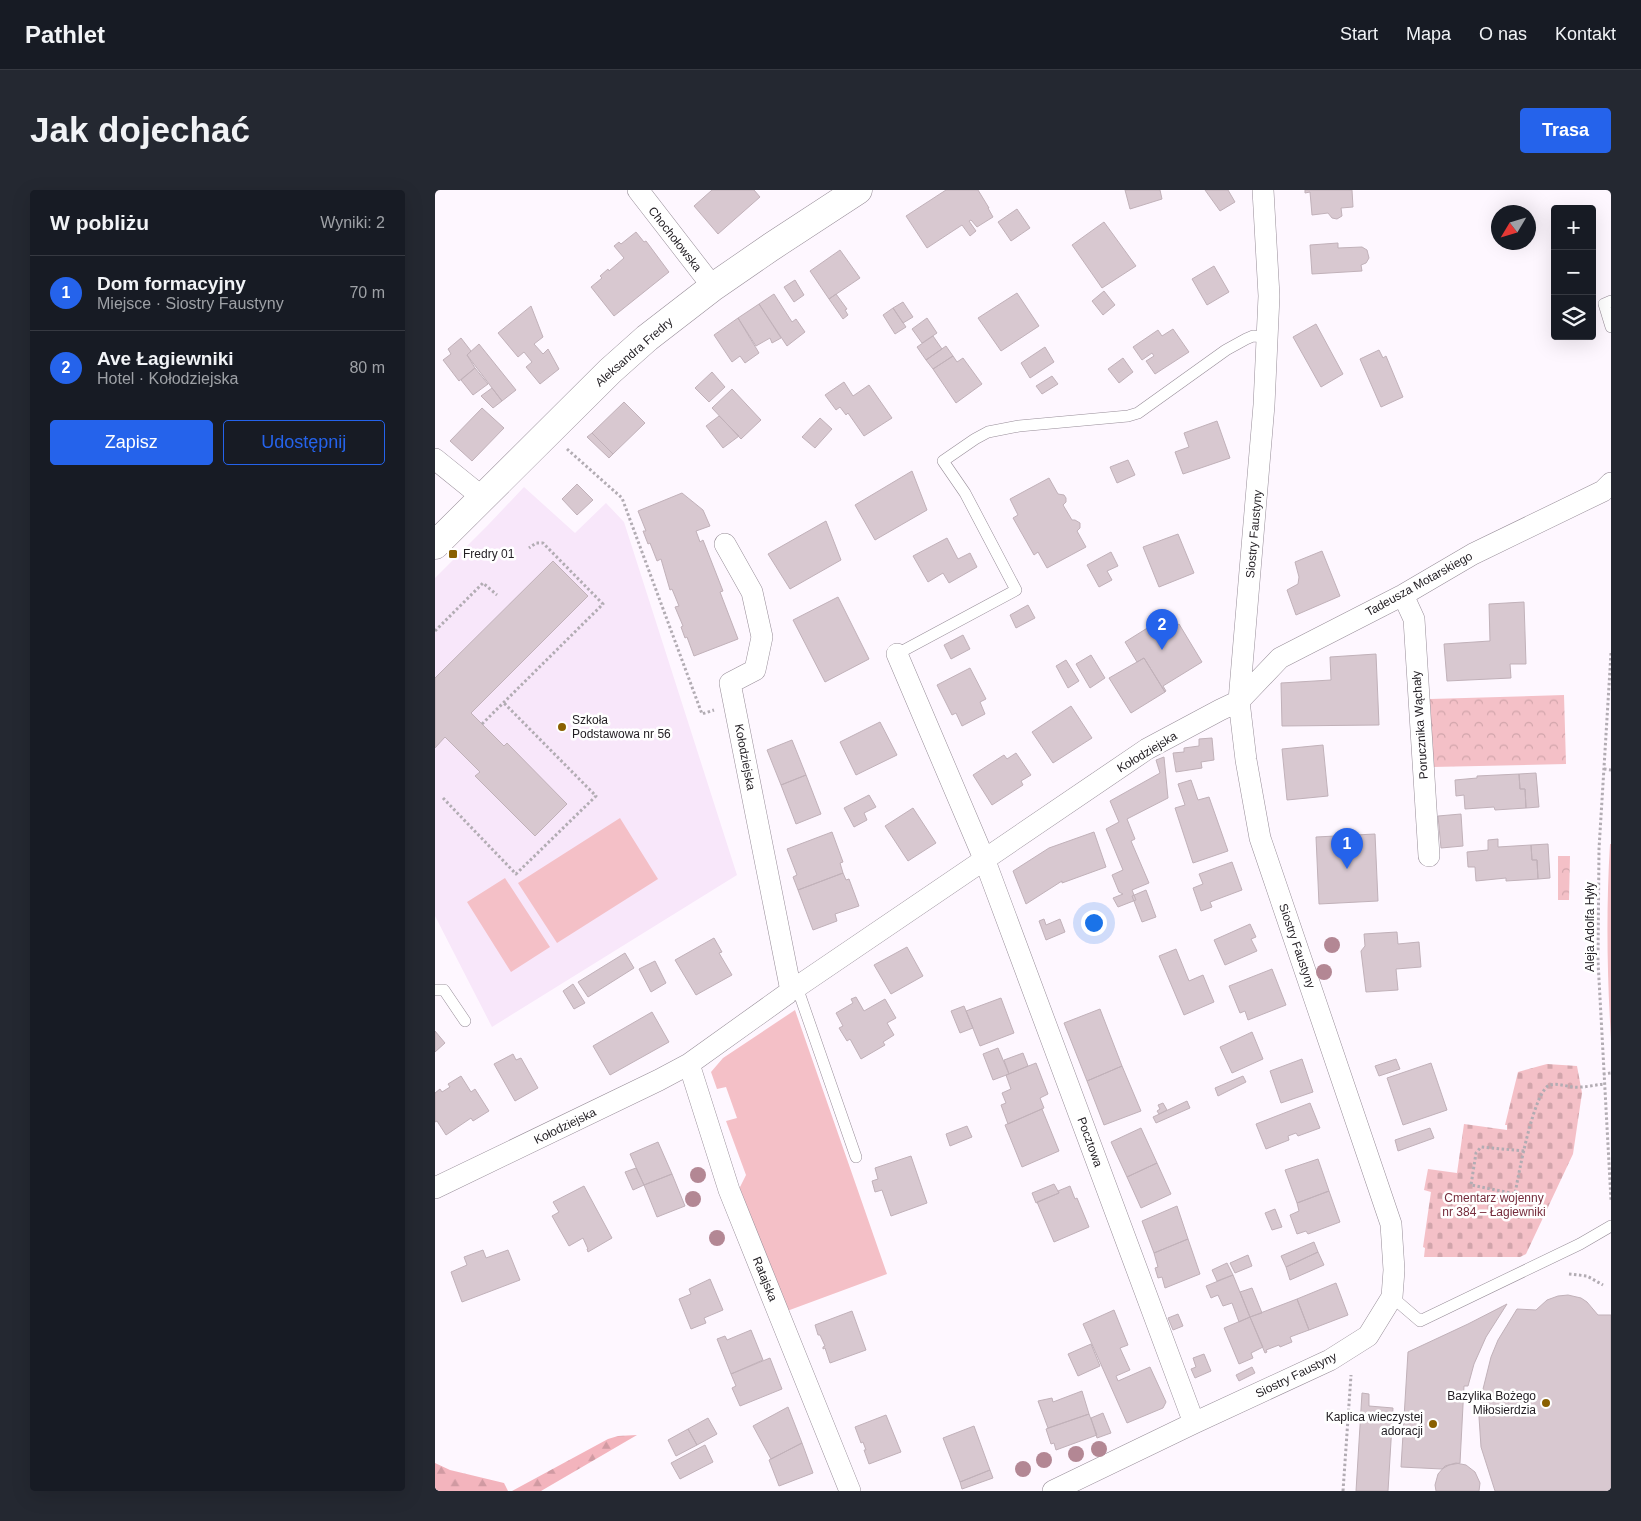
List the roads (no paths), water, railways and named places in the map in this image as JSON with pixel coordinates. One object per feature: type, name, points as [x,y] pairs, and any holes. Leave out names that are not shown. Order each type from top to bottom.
[{"type":"street","name":"Chochołowska","points":[[638,190],[713,288]]},
{"type":"street","name":"Aleksandra Fredry","points":[[435,545],[627,355],[647,338],[771,247],[858,190]]},
{"type":"street","name":"Siostry Faustyny","points":[[1053,1491],[1330,1360],[1368,1336],[1392,1297],[1394,1270],[1391,1224],[1261,838],[1246,760],[1239,701],[1265,405],[1269,296],[1263,190]]},
{"type":"street","points":[[435,460],[482,497]]},
{"type":"street","name":"Tadeusza Motarskiego","points":[[1239,701],[1280,658],[1403,595],[1473,554],[1603,491],[1611,484]]},
{"type":"street","name":"Kołodziejska","points":[[725,544],[752,592],[762,637],[755,670],[730,683],[794,989]]},
{"type":"street","name":"Porucznika Wąchały","points":[[1403,595],[1414,619],[1429,856]]},
{"type":"street","points":[[897,654],[985,861]]},
{"type":"street","name":"Kołodziejska","points":[[435,1188],[689,1064],[794,989],[985,861],[1147,749],[1239,701]]},
{"type":"street","name":"Pocztowa","points":[[985,861],[1195,1423]]},
{"type":"street","name":"Ratajska","points":[[689,1064],[729,1190],[850,1491]]},
{"type":"lane","points":[[1611,302],[1604,304],[1611,327]]},
{"type":"lane","points":[[897,654],[1016,590],[965,492],[943,461],[988,432],[1019,426],[1127,416],[1138,413],[1226,350],[1253,336],[1267,336]]},
{"type":"lane","points":[[794,989],[856,1157]]},
{"type":"lane","points":[[435,990],[445,990],[465,1021]]},
{"type":"lane","points":[[1392,1297],[1420,1321],[1579,1244],[1611,1226]]},
{"type":"place","name":"Fredry 01","points":[[453,554]]},
{"type":"place","name":"Ave Łagiewniki","points":[[1162,650]]},
{"type":"place","name":"Szkoła Podstawowa nr 56","points":[[562,727]]},
{"type":"place","name":"Dom formacyjny","points":[[1347,869]]},
{"type":"place","name":"Bazylika Bożego Miłosierdzia","points":[[1546,1403]]},
{"type":"place","name":"Kaplica wieczystej adoracji","points":[[1433,1424]]},
{"type":"park label","name":"Cmentarz wojenny nr 384 – Łagiewniki","points":[[1494,1205]]}]
